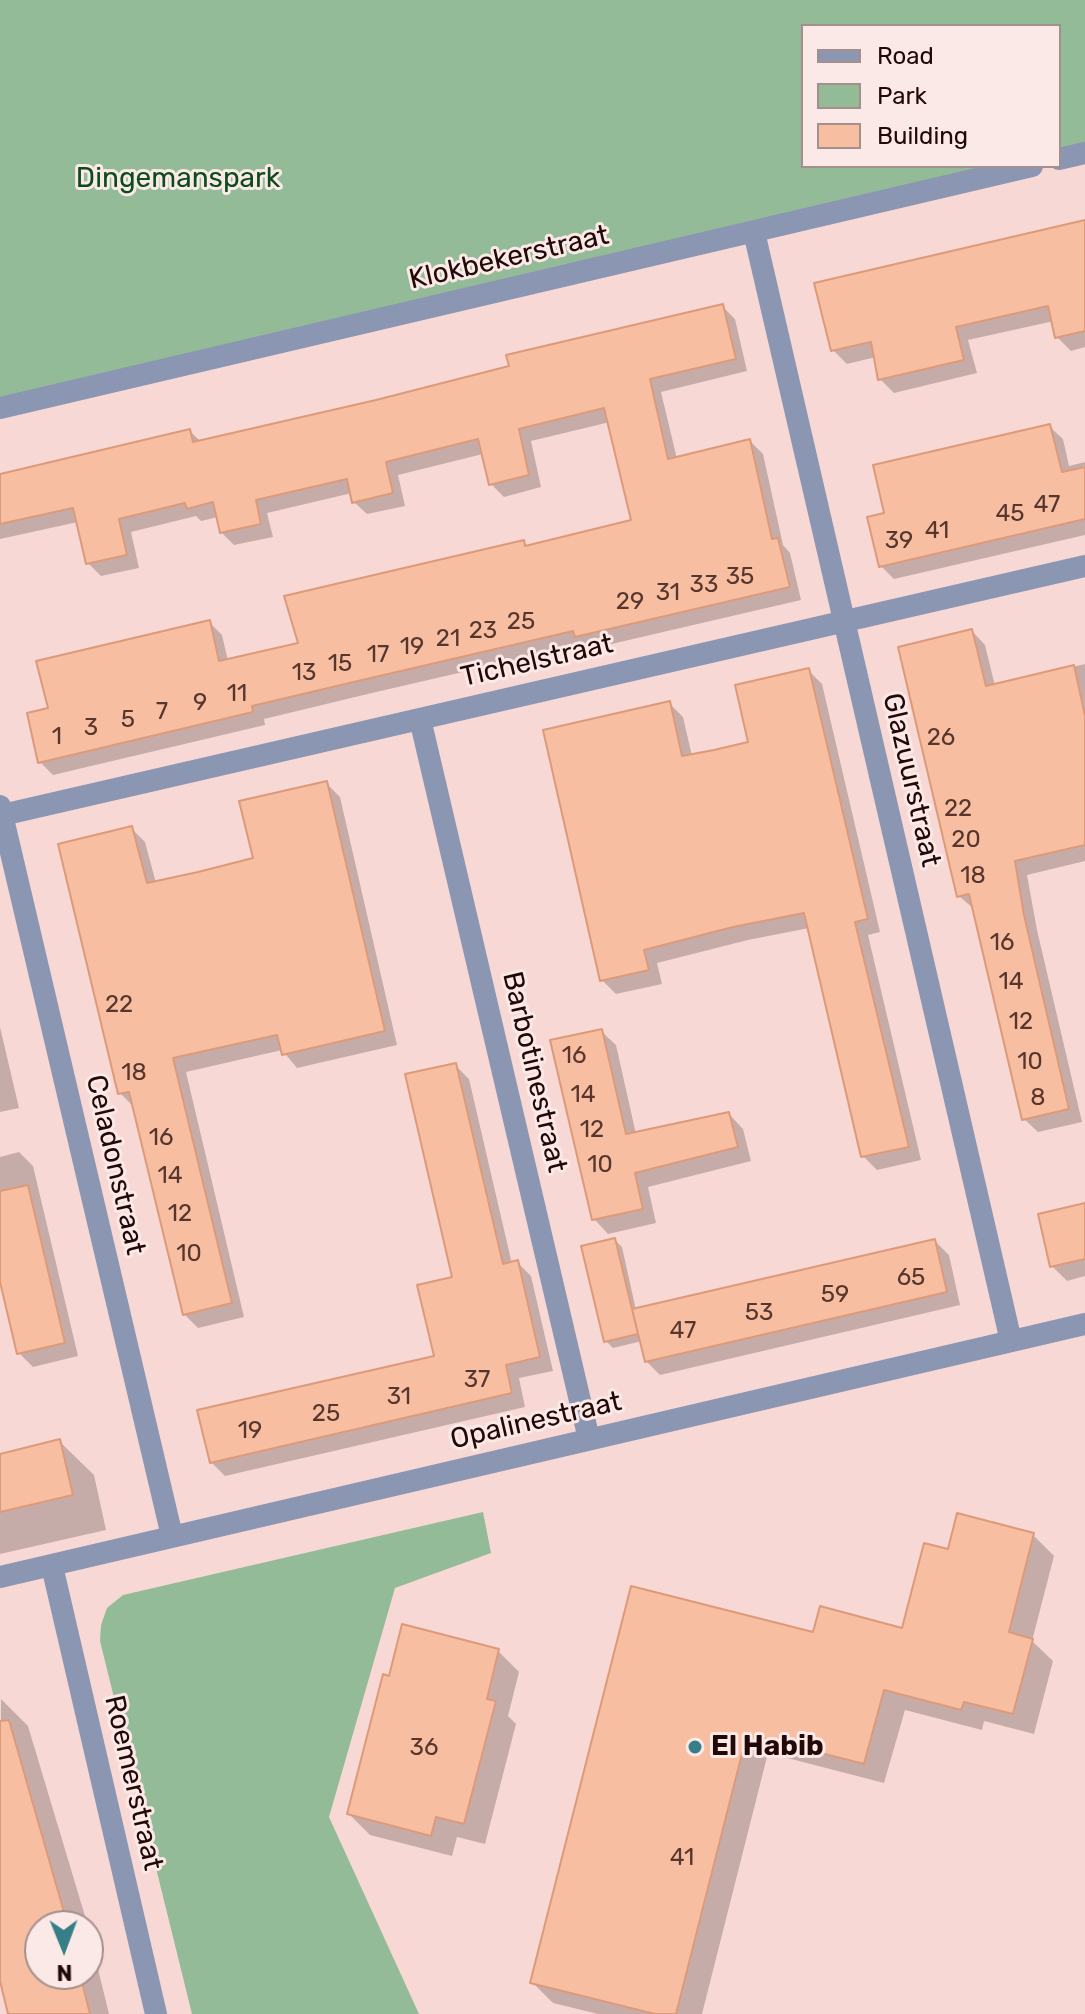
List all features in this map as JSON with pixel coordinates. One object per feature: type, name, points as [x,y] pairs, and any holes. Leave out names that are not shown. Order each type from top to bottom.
[{"type":"street","points":[[1061,159],[1085,153]]},
{"type":"street","name":"Klokbekerstraat","points":[[0,408],[1024,168]]},
{"type":"street","name":"Glazuurstraat","points":[[754,232],[1011,1341]]},
{"type":"street","name":"Tichelstraat","points":[[1,811],[420,719],[1085,566]]},
{"type":"street","name":"Barbotinestraat","points":[[420,719],[589,1439]]},
{"type":"street","name":"Celadonstraat","points":[[1,811],[172,1536]]},
{"type":"street","name":"Opalinestraat","points":[[0,1577],[1085,1324]]},
{"type":"street","name":"Roemerstraat","points":[[52,1566],[156,2014]]},
{"type":"green space","name":"Dingemanspark","points":[[0,0],[1085,0],[1085,151],[1061,157],[1061,24],[801,24],[801,168],[1010,168],[0,404]]},
{"type":"green space","points":[[483,1512],[491,1553],[395,1588],[329,1817],[419,2014],[192,2014],[100,1641],[107,1608],[123,1595]]},
{"type":"building","points":[[1085,220],[1085,331],[1055,338],[1048,306],[956,327],[964,360],[878,380],[871,342],[831,351],[814,283]]},
{"type":"building","points":[[723,304],[736,359],[650,379],[668,459],[750,439],[772,539],[778,538],[790,587],[575,637],[573,631],[358,681],[252,706],[253,712],[38,763],[27,713],[48,708],[36,661],[210,620],[219,661],[298,643],[284,596],[524,540],[525,546],[631,520],[604,408],[519,429],[529,475],[489,485],[478,439],[386,462],[393,493],[352,503],[347,479],[256,500],[261,524],[220,533],[213,502],[187,509],[185,503],[119,519],[127,555],[86,564],[73,508],[0,524],[0,474],[190,429],[193,442],[376,400],[509,366],[506,355]]},
{"type":"building","points":[[1050,424],[1062,472],[1085,467],[1085,519],[879,567],[867,517],[884,513],[873,465]]},
{"type":"building","points":[[972,629],[986,686],[1074,665],[1085,716],[1085,845],[1015,861],[1024,915],[1069,1109],[1022,1120],[969,894],[957,897],[898,647]]},
{"type":"building","points":[[809,668],[868,919],[855,922],[909,1147],[861,1157],[804,913],[644,950],[649,970],[600,981],[543,730],[670,701],[682,756],[714,750],[748,742],[735,685]]},
{"type":"building","points":[[327,781],[385,1031],[282,1055],[277,1035],[173,1058],[232,1303],[183,1315],[129,1092],[118,1094],[58,844],[132,826],[147,883],[198,872],[253,858],[239,801]]},
{"type":"building","points":[[602,1029],[626,1134],[729,1112],[738,1147],[635,1173],[643,1209],[592,1220],[550,1040]]},
{"type":"building","points":[[456,1063],[503,1264],[518,1260],[540,1357],[506,1365],[512,1393],[210,1463],[197,1410],[434,1356],[417,1285],[452,1277],[405,1074]]},
{"type":"building","points":[[28,1185],[65,1343],[17,1354],[0,1282],[0,1191]]},
{"type":"building","points":[[1085,1203],[1085,1259],[1050,1267],[1038,1214]]},
{"type":"building","points":[[615,1238],[638,1334],[604,1342],[581,1246]]},
{"type":"building","points":[[935,1239],[947,1292],[645,1362],[632,1309]]},
{"type":"building","points":[[60,1439],[73,1495],[0,1512],[0,1454]]},
{"type":"building","points":[[957,1513],[1034,1533],[1009,1632],[1033,1639],[1013,1714],[964,1702],[961,1710],[884,1690],[864,1764],[747,1734],[676,2014],[655,2014],[530,1983],[631,1586],[813,1632],[820,1606],[902,1628],[924,1543],[948,1549]]},
{"type":"building","points":[[402,1624],[499,1649],[487,1699],[496,1701],[464,1824],[436,1817],[431,1836],[347,1814],[383,1674],[389,1676]]},
{"type":"building","points":[[9,1720],[63,1910],[24,1910],[24,1990],[84,1990],[90,2014],[8,2014],[0,1981],[0,1721]]},
{"type":"place","name":"El Habib","points":[[695,1747]]}]
